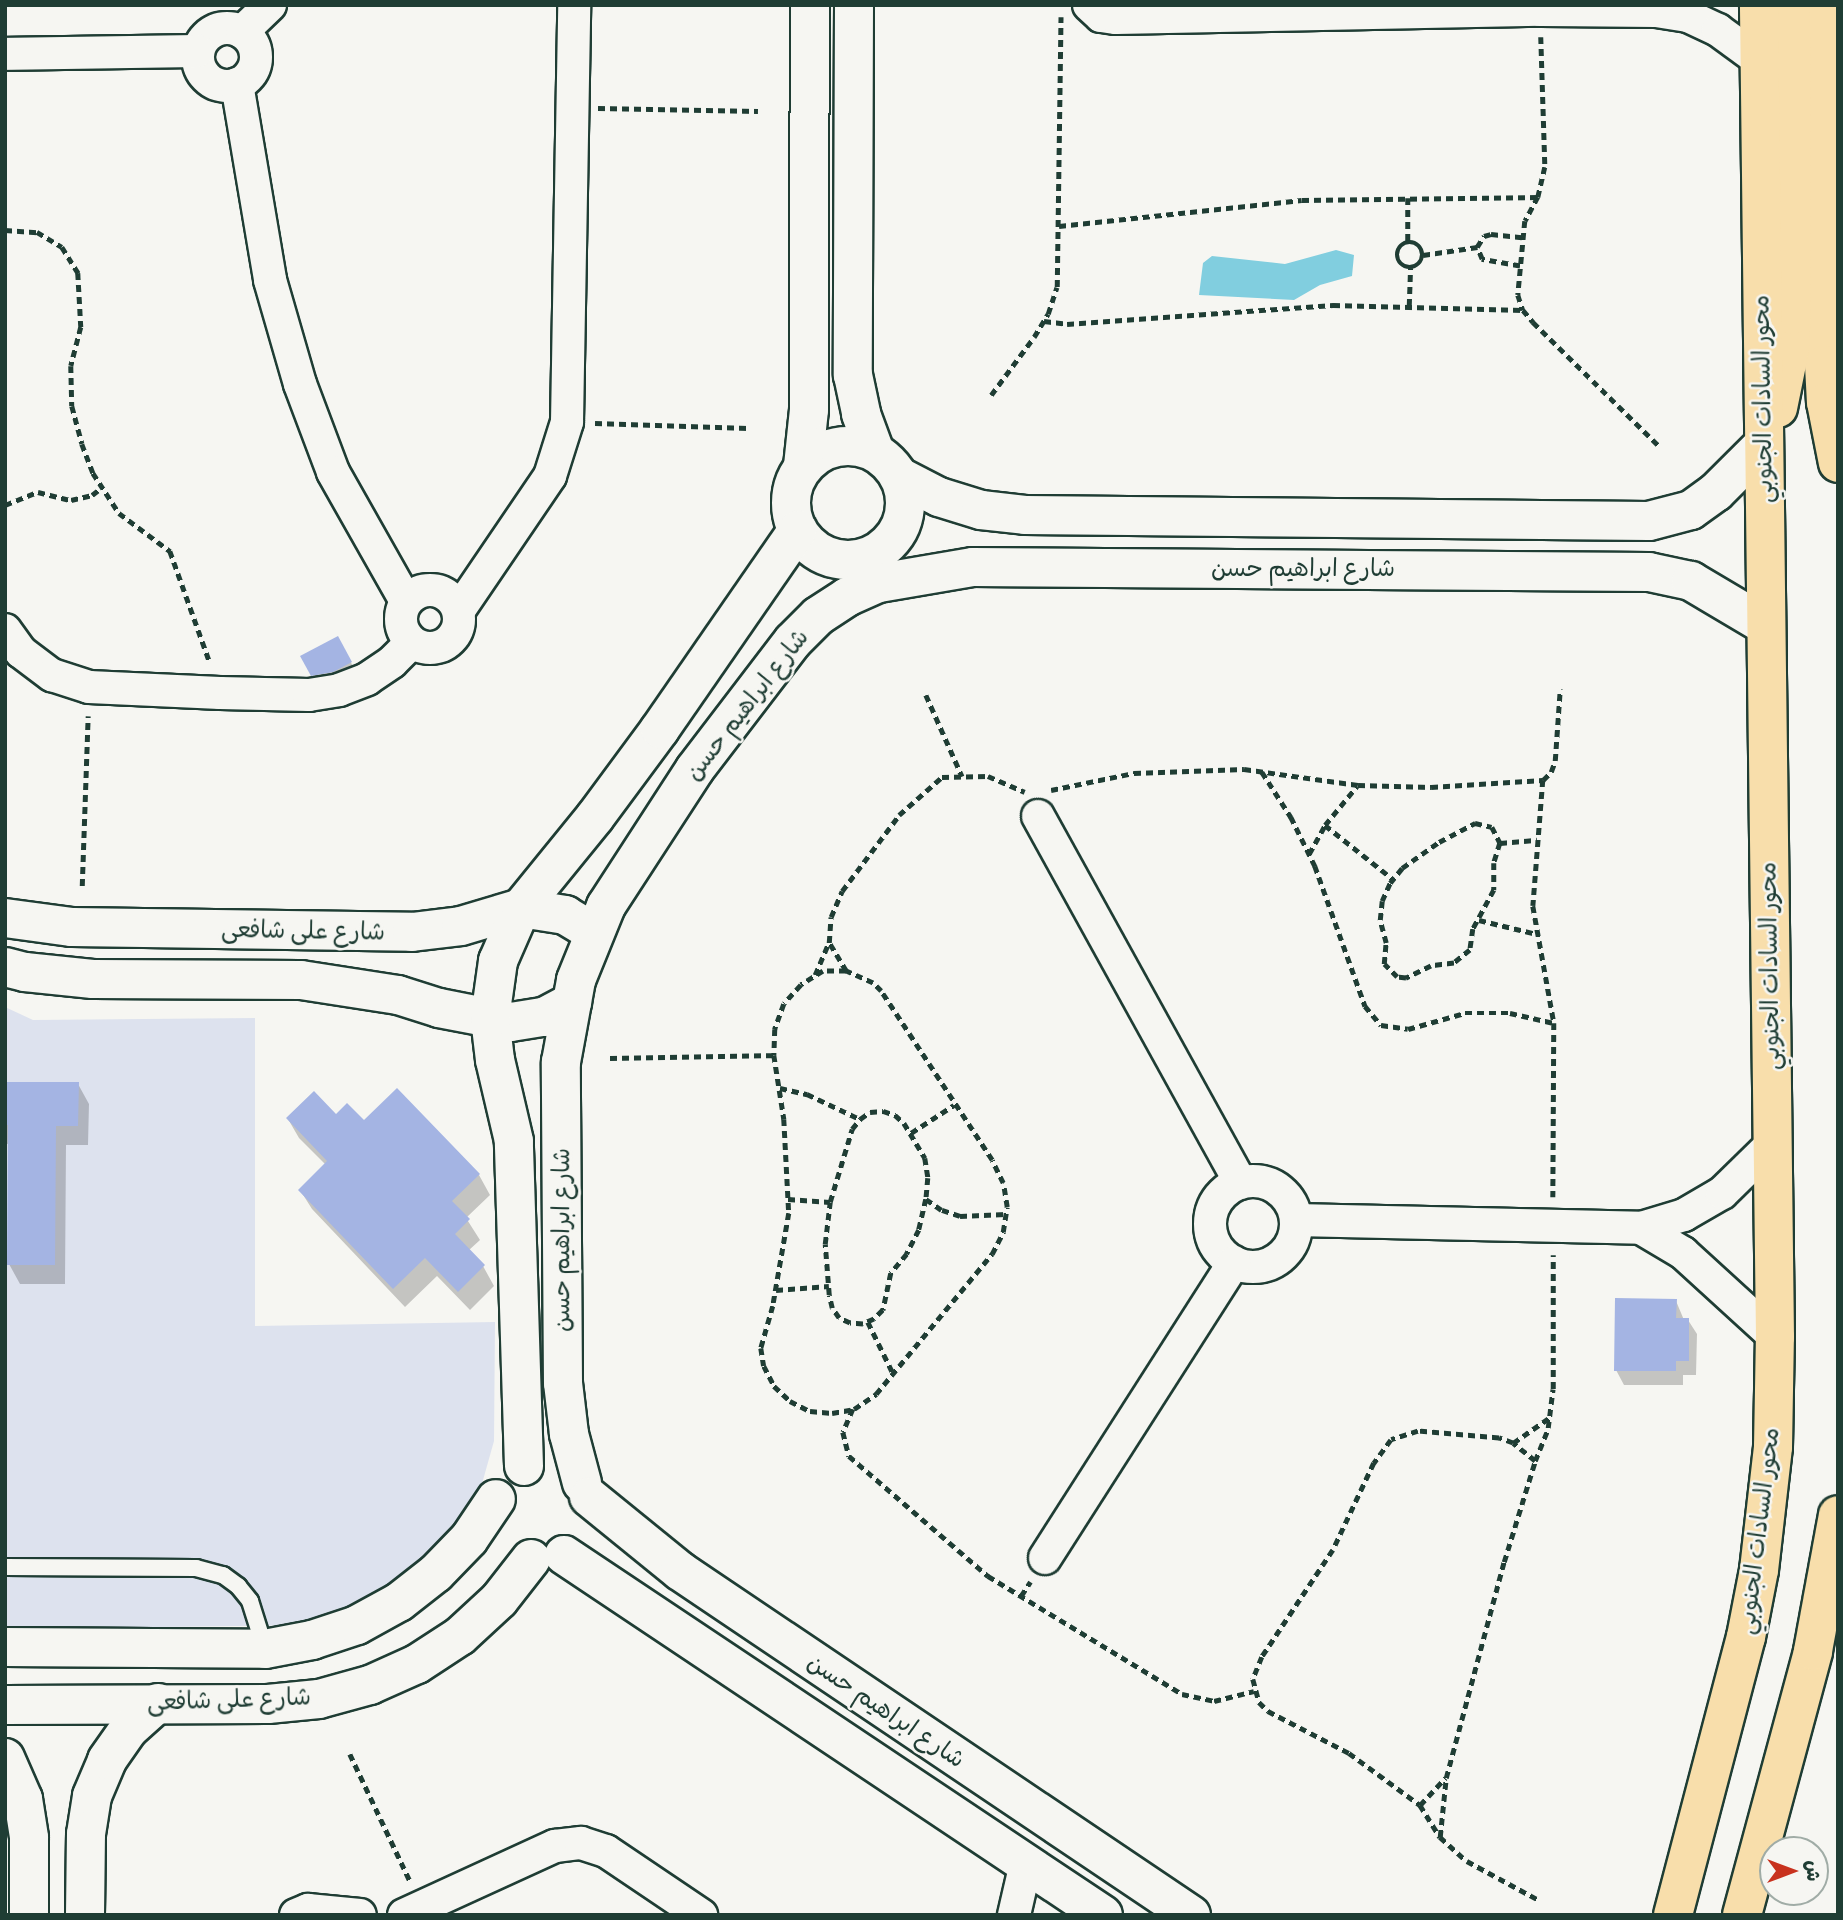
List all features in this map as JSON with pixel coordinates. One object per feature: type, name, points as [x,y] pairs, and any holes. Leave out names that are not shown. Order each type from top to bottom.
[{"type":"main road","name":"محور السادات الجنوبي","points":[[1673,1915],[1733,1689],[1759,1570],[1773,1447],[1775,1337],[1759,5]]},
{"type":"main road","points":[[1763,446],[1776,415],[1790,349],[1791,5]]},
{"type":"main road","points":[[1823,5],[1824,365],[1826,402],[1838,463]]},
{"type":"main road","points":[[1747,1910],[1813,1651],[1838,1515]]},
{"type":"street","points":[[242,32],[270,5]]},
{"type":"street","points":[[458,610],[550,476],[566,422],[575,5]]},
{"type":"street","points":[[810,5],[809,410],[803,466],[791,498],[792,515],[797,530],[808,544],[830,557],[855,561],[875,569],[905,514],[905,495],[861,414],[853,375],[854,5]]},
{"type":"street","points":[[1089,5],[1101,16],[1135,12],[1540,7],[1656,11],[1688,16],[1718,30],[1759,60]]},
{"type":"street","points":[[221,28],[242,32],[250,40],[256,60],[246,79],[237,84],[217,84],[208,79],[198,62],[198,51],[210,33],[221,28]]},
{"type":"street","points":[[5,54],[198,51]]},
{"type":"street","points":[[237,84],[270,280],[300,384],[333,472],[406,601]]},
{"type":"street","points":[[803,466],[818,453],[837,446],[856,446],[887,464]]},
{"type":"street","name":"شارع ابراهيم حسن","points":[[887,464],[939,497],[981,510],[1025,515],[1649,521],[1691,510],[1716,492],[1763,446]]},
{"type":"street","name":"شارع ابراهيم حسن","points":[[524,1466],[514,1142],[495,1060],[491,1018],[498,961],[521,908],[660,729],[797,530]]},
{"type":"street","name":"شارع ابراهيم حسن","points":[[1191,1915],[680,1571],[586,1490],[569,1434],[563,1383],[561,1062],[572,1002],[593,932],[606,906],[695,769],[793,640],[875,569],[973,566],[1649,572],[1691,581],[1765,625]]},
{"type":"street","points":[[436,589],[454,601],[458,610],[459,622],[455,634],[447,643],[435,648],[412,642],[402,627],[402,609],[414,594],[436,589]]},
{"type":"street","points":[[5,630],[21,652],[52,675],[89,687],[220,693],[309,695],[339,690],[367,678],[392,662],[412,642]]},
{"type":"street","points":[[1034,805],[1241,1183]]},
{"type":"street","name":"شارع على شافعى","points":[[5,918],[72,927],[412,932],[461,926],[521,908],[550,910],[580,922],[593,932]]},
{"type":"street","name":"شارع على شافعى","points":[[5,967],[25,972],[93,979],[301,980],[398,995],[439,1008],[491,1018],[529,1021],[559,1011],[572,1002]]},
{"type":"street","points":[[1296,1220],[1641,1228],[1684,1215],[1722,1193],[1772,1144]]},
{"type":"street","points":[[1253,1181],[1277,1188],[1293,1207],[1296,1220],[1295,1235],[1288,1249],[1278,1259],[1256,1266],[1234,1262],[1223,1254],[1210,1228],[1218,1200],[1227,1189],[1253,1181]]},
{"type":"street","points":[[1641,1228],[1683,1253],[1775,1337]]},
{"type":"street","points":[[1045,1558],[1234,1262]]},
{"type":"street","points":[[556,1464],[571,1471],[586,1490],[591,1513],[588,1530],[578,1545],[548,1557],[513,1551],[501,1537],[495,1518],[496,1499],[501,1485],[524,1466],[556,1464]]},
{"type":"street","name":"شارع على شافعى","points":[[5,1647],[265,1649],[312,1640],[357,1625],[399,1602],[436,1573],[461,1548],[496,1499]]},
{"type":"street","name":"شارع ابراهيم حسن","points":[[548,1557],[1103,1915]]},
{"type":"street","name":"شارع على شافعى","points":[[5,1705],[281,1702],[319,1699],[370,1685],[417,1664],[460,1636],[548,1557]]},
{"type":"street","points":[[85,1915],[86,1833],[92,1796],[107,1760],[122,1739],[158,1703]]},
{"type":"street","points":[[5,1759],[23,1799],[29,1838],[29,1915]]},
{"type":"street","points":[[1014,1915],[1026,1863],[1051,1822]]},
{"type":"street","points":[[413,1911],[555,1846],[581,1843],[606,1851],[701,1915]]},
{"type":"street","points":[[296,1915],[308,1910],[360,1915]]},
{"type":"lane","points":[[5,1567],[196,1568],[223,1575],[238,1586],[250,1601],[265,1649]]},
{"type":"path","points":[[991,395],[1044,321],[1057,287],[1061,5]]},
{"type":"path","points":[[1540,7],[1545,167],[1538,197],[1525,221],[1518,296],[1523,310],[1660,447]]},
{"type":"path","points":[[573,107],[758,111]]},
{"type":"path","points":[[1059,226],[1302,200],[1538,197]]},
{"type":"path","points":[[1408,198],[1408,242],[1399,250],[1398,256],[1399,262],[1410,268]]},
{"type":"path","points":[[5,230],[37,232],[62,247],[78,273],[81,327],[71,366],[72,406],[82,444],[102,488],[119,513],[170,551],[220,693]]},
{"type":"path","points":[[1423,255],[1477,247],[1484,236],[1491,234],[1522,237]]},
{"type":"path","points":[[1408,242],[1418,245],[1423,255]]},
{"type":"path","points":[[1477,247],[1482,259],[1520,266]]},
{"type":"path","points":[[1410,268],[1419,264],[1423,255]]},
{"type":"path","points":[[1409,306],[1410,268]]},
{"type":"path","points":[[1044,321],[1067,324],[1333,305],[1523,310]]},
{"type":"path","points":[[566,422],[748,428]]},
{"type":"path","points":[[5,505],[38,492],[71,500],[92,495],[102,488]]},
{"type":"path","points":[[82,886],[89,687]]},
{"type":"path","points":[[1440,1837],[1446,1777],[1549,1418],[1553,1389],[1554,1023],[1533,906],[1543,780],[1551,772],[1555,761],[1560,689]]},
{"type":"path","points":[[926,695],[962,776]]},
{"type":"path","points":[[814,977],[829,943],[831,918],[842,891],[899,815],[942,777],[988,776],[1034,805],[1134,773],[1244,769],[1358,785],[1431,788],[1543,780]]},
{"type":"path","points":[[1261,771],[1291,817],[1309,854],[1365,1006],[1381,1025],[1408,1029],[1476,1013],[1510,1013],[1554,1023]]},
{"type":"path","points":[[1309,854],[1325,825],[1358,785]]},
{"type":"path","points":[[1475,823],[1492,827],[1500,843],[1494,863],[1494,890],[1473,929],[1470,950],[1454,963],[1432,966],[1406,978],[1397,977],[1384,964],[1386,943],[1380,920],[1382,901],[1393,879],[1402,868],[1439,842],[1475,823]]},
{"type":"path","points":[[1325,825],[1393,879]]},
{"type":"path","points":[[1500,843],[1537,839]]},
{"type":"path","points":[[1479,920],[1537,933]]},
{"type":"path","points":[[829,943],[846,971]]},
{"type":"path","points":[[823,971],[846,971],[873,983],[881,992],[992,1160],[1003,1183],[1006,1214],[1003,1232],[992,1254],[876,1394],[854,1409],[832,1413],[810,1411],[790,1401],[774,1386],[764,1366],[761,1348],[776,1290],[789,1213],[785,1119],[774,1055],[775,1029],[785,1004],[801,985],[814,977],[823,971]]},
{"type":"path","points":[[610,1058],[774,1055]]},
{"type":"path","points":[[779,1088],[807,1094],[860,1119]]},
{"type":"path","points":[[911,1133],[954,1105]]},
{"type":"path","points":[[883,1111],[895,1115],[911,1133],[925,1158],[928,1178],[919,1230],[907,1254],[891,1273],[883,1310],[868,1322],[850,1323],[839,1318],[832,1308],[825,1244],[830,1202],[852,1129],[870,1112],[883,1111]]},
{"type":"path","points":[[788,1199],[830,1202]]},
{"type":"path","points":[[926,1199],[942,1210],[961,1216],[1006,1214]]},
{"type":"path","points":[[776,1290],[830,1286]]},
{"type":"path","points":[[868,1322],[893,1373]]},
{"type":"path","points":[[854,1409],[844,1432],[849,1456],[988,1576],[1182,1695],[1214,1701],[1255,1691]]},
{"type":"path","points":[[1513,1443],[1549,1418]]},
{"type":"path","points":[[1535,1461],[1513,1443],[1499,1438],[1418,1431],[1391,1440],[1374,1463],[1333,1550],[1256,1667],[1255,1691],[1268,1711],[1349,1753],[1420,1805],[1440,1837],[1467,1861],[1537,1899]]},
{"type":"path","points":[[351,1754],[413,1911]]},
{"type":"path","points":[[1420,1805],[1446,1777]]},
{"type":"shaded area","points":[[5,1007],[33,1020],[255,1018],[255,1326],[495,1322],[494,1441],[476,1505],[433,1561],[319,1625],[5,1629]]},
{"type":"water","points":[[1336,250],[1354,255],[1352,276],[1320,285],[1294,300],[1199,295],[1203,263],[1212,256],[1285,264]]},
{"type":"building","points":[[338,636],[352,662],[333,672],[311,676],[300,656]]},
{"type":"building","points":[[5,1082],[79,1082],[78,1126],[56,1126],[55,1265],[7,1265],[8,1125],[5,1125]]},
{"type":"building","points":[[397,1088],[480,1174],[452,1201],[470,1219],[455,1234],[485,1265],[458,1292],[425,1258],[393,1289],[298,1190],[327,1161],[286,1118],[314,1091],[336,1114],[347,1103],[364,1120]]},
{"type":"building","points":[[1615,1298],[1677,1299],[1676,1318],[1689,1318],[1689,1361],[1676,1361],[1676,1371],[1614,1371]]}]
